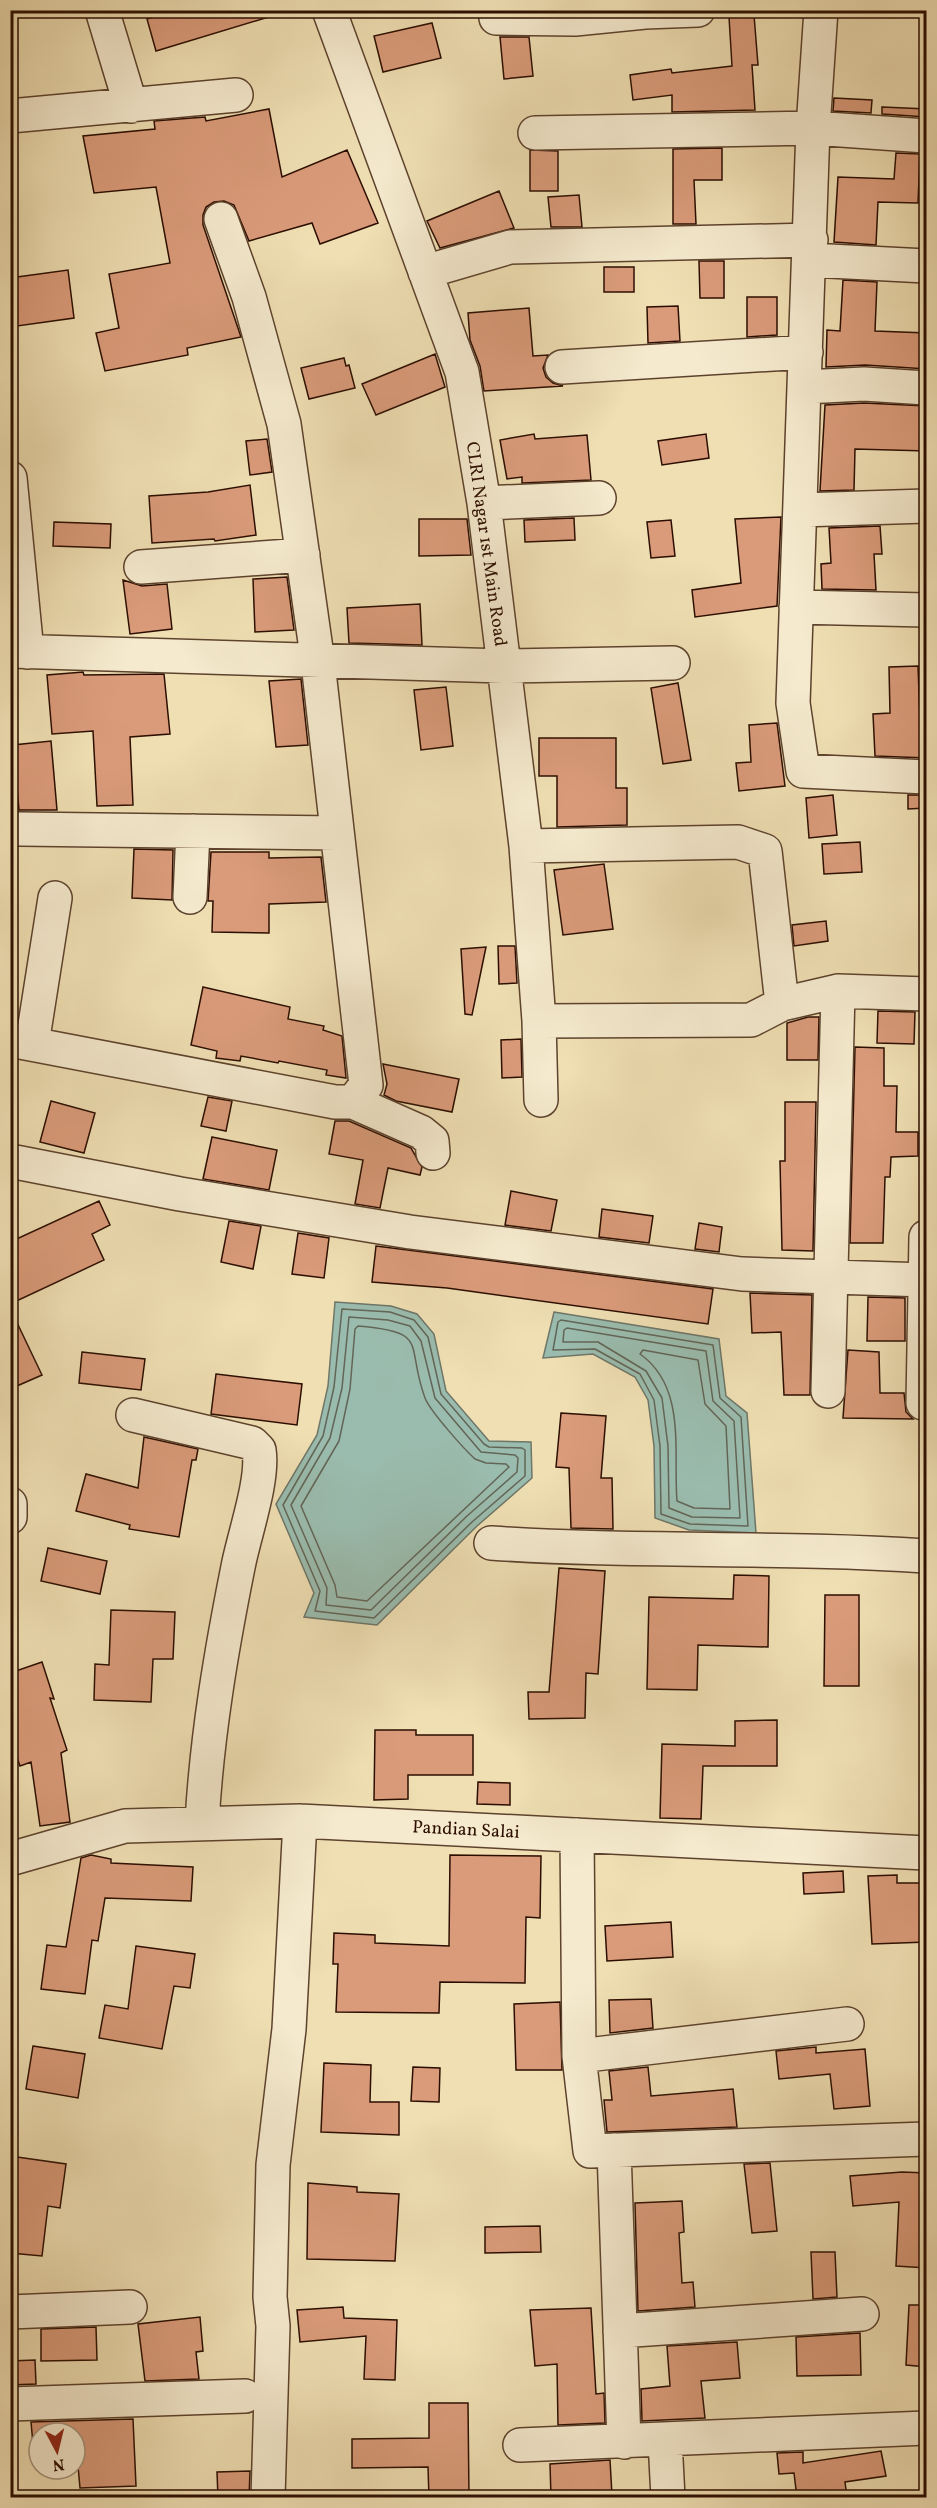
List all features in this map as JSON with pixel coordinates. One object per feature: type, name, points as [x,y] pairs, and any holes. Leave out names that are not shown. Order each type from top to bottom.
[{"type":"street","points":[[102,10],[131,106]]},
{"type":"street","name":"CLRI Nagar 1st Main Road","points":[[329,10],[462,372],[484,503],[526,846],[539,1021],[541,1100]]},
{"type":"street","points":[[496,18],[698,10]]},
{"type":"street","points":[[821,10],[813,128],[793,703],[803,771],[927,777]]},
{"type":"street","points":[[10,116],[236,95]]},
{"type":"street","points":[[535,133],[813,128],[927,136]]},
{"type":"street","points":[[221,219],[249,297],[284,424],[318,663],[366,1086],[353,1102]]},
{"type":"street","points":[[425,272],[510,247],[810,250],[927,266]]},
{"type":"street","points":[[562,367],[806,352]]},
{"type":"street","points":[[805,387],[864,384],[927,388]]},
{"type":"street","points":[[10,478],[19,652],[318,663],[503,666],[673,663]]},
{"type":"street","points":[[484,503],[599,498]]},
{"type":"street","points":[[800,510],[927,506]]},
{"type":"street","points":[[141,567],[303,555]]},
{"type":"street","points":[[796,607],[927,610]]},
{"type":"street","points":[[20,829],[337,833]]},
{"type":"street","points":[[190,897],[192,831]]},
{"type":"street","points":[[526,846],[738,842],[765,851],[782,1004]]},
{"type":"street","points":[[55,898],[21,1042],[335,1102],[353,1102],[421,1132],[432,1141],[434,1153]]},
{"type":"street","points":[[828,1391],[838,991]]},
{"type":"street","points":[[539,1021],[751,1020],[782,1004],[838,991],[927,994]]},
{"type":"street","points":[[10,1161],[364,1226],[742,1274],[926,1280]]},
{"type":"street","points":[[923,1403],[927,1237]]},
{"type":"street","points":[[133,1415],[252,1443],[259,1450],[258,1473],[238,1566],[206,1746],[202,1822]]},
{"type":"street","points":[[10,1504],[10,1517]]},
{"type":"street","points":[[491,1544],[593,1550],[878,1553],[927,1557]]},
{"type":"street","points":[[268,2498],[273,2326],[270,2297],[273,2165],[289,2029],[300,1821]]},
{"type":"street","name":"Pandian Salai","points":[[10,1858],[125,1826],[300,1821],[927,1853]]},
{"type":"street","points":[[577,1835],[579,2056],[590,2151],[927,2139]]},
{"type":"street","points":[[579,2056],[847,2024]]},
{"type":"street","points":[[614,2150],[624,2442]]},
{"type":"street","points":[[10,2312],[130,2307]]},
{"type":"street","points":[[620,2331],[862,2314]]},
{"type":"street","points":[[10,2404],[245,2396]]},
{"type":"street","points":[[520,2445],[927,2428]]},
{"type":"street","points":[[665,2440],[668,2498]]},
{"type":"water","points":[[335,1302],[391,1306],[417,1314],[434,1334],[446,1391],[489,1441],[531,1442],[532,1478],[477,1526],[377,1625],[304,1617],[314,1593],[276,1504],[317,1435],[328,1386]]},
{"type":"water","points":[[554,1312],[719,1339],[726,1396],[747,1413],[756,1533],[689,1530],[655,1518],[654,1446],[648,1400],[635,1377],[593,1354],[543,1358]]},
{"type":"building","points":[[174,10],[271,10],[272,16],[156,51],[147,19]]},
{"type":"building","points":[[754,15],[758,65],[752,65],[755,110],[672,112],[672,95],[633,100],[630,75],[671,69],[672,73],[732,66],[729,17]]},
{"type":"building","points":[[432,23],[441,58],[383,72],[374,36]]},
{"type":"building","points":[[500,37],[529,37],[533,76],[504,79]]},
{"type":"building","points":[[834,98],[872,100],[871,113],[833,111]]},
{"type":"building","points":[[882,107],[927,109],[927,117],[882,114]]},
{"type":"building","points":[[269,109],[282,177],[347,150],[378,223],[320,244],[312,223],[249,241],[234,205],[224,201],[214,202],[206,207],[203,225],[241,337],[187,348],[188,355],[105,371],[96,333],[119,328],[109,274],[170,263],[156,187],[94,193],[83,136],[155,129],[154,121],[205,117],[206,121]]},
{"type":"building","points":[[722,148],[722,180],[694,180],[696,224],[673,224],[673,149]]},
{"type":"building","points":[[530,150],[558,151],[558,191],[530,191]]},
{"type":"building","points":[[896,153],[920,154],[918,203],[878,202],[876,245],[834,242],[838,177],[894,179]]},
{"type":"building","points":[[499,191],[514,228],[440,248],[427,221]]},
{"type":"building","points":[[579,195],[582,227],[551,227],[548,197]]},
{"type":"building","points":[[699,261],[724,261],[724,298],[700,298]]},
{"type":"building","points":[[604,267],[634,267],[634,292],[604,292]]},
{"type":"building","points":[[68,270],[74,318],[10,327],[10,278]]},
{"type":"building","points":[[843,280],[877,282],[875,331],[927,333],[927,369],[865,365],[826,367],[827,330],[840,331]]},
{"type":"building","points":[[747,297],[777,297],[777,335],[747,337]]},
{"type":"building","points":[[678,306],[680,341],[648,343],[647,307]]},
{"type":"building","points":[[529,308],[533,356],[548,355],[543,368],[546,377],[553,383],[563,386],[484,391],[480,366],[470,340],[468,313]]},
{"type":"building","points":[[435,354],[445,387],[376,415],[362,384]]},
{"type":"building","points":[[344,358],[346,366],[349,365],[355,388],[309,399],[301,368]]},
{"type":"building","points":[[864,403],[927,406],[927,451],[855,449],[854,490],[820,491],[825,405]]},
{"type":"building","points":[[534,434],[535,439],[587,435],[591,480],[522,483],[522,477],[507,479],[500,440]]},
{"type":"building","points":[[706,434],[709,458],[662,465],[658,441]]},
{"type":"building","points":[[267,439],[272,472],[250,475],[246,441]]},
{"type":"building","points":[[250,485],[256,535],[215,541],[214,539],[152,543],[149,496],[208,492]]},
{"type":"building","points":[[781,517],[777,606],[695,617],[692,590],[741,583],[735,519]]},
{"type":"building","points":[[574,518],[575,540],[525,542],[524,520]]},
{"type":"building","points":[[419,519],[467,519],[471,555],[419,556]]},
{"type":"building","points":[[671,520],[675,556],[651,558],[647,522]]},
{"type":"building","points":[[54,522],[111,524],[110,548],[53,546]]},
{"type":"building","points":[[880,526],[882,554],[874,554],[876,590],[822,589],[821,564],[831,563],[829,528]]},
{"type":"building","points":[[287,577],[294,630],[255,632],[253,579]]},
{"type":"building","points":[[123,580],[142,586],[167,584],[172,629],[130,634]]},
{"type":"building","points":[[420,604],[422,645],[349,643],[347,608]]},
{"type":"building","points":[[918,666],[920,719],[927,719],[927,758],[875,756],[873,714],[890,713],[889,667]]},
{"type":"building","points":[[83,672],[84,675],[164,674],[170,734],[130,737],[133,805],[97,806],[93,731],[52,734],[47,675]]},
{"type":"building","points":[[301,679],[308,745],[276,747],[269,681]]},
{"type":"building","points":[[678,683],[691,760],[663,764],[651,688]]},
{"type":"building","points":[[446,687],[453,746],[421,750],[414,690]]},
{"type":"building","points":[[777,723],[785,786],[739,791],[736,763],[751,762],[749,725]]},
{"type":"building","points":[[539,738],[616,738],[616,788],[627,788],[627,825],[557,827],[557,776],[539,776]]},
{"type":"building","points":[[51,741],[57,810],[19,810],[13,745]]},
{"type":"building","points":[[833,795],[837,835],[809,838],[806,798]]},
{"type":"building","points":[[908,795],[927,795],[927,808],[908,809]]},
{"type":"building","points":[[860,842],[862,872],[824,874],[822,844]]},
{"type":"building","points":[[134,849],[173,850],[172,900],[132,898]]},
{"type":"building","points":[[211,852],[269,852],[269,858],[321,857],[326,902],[269,904],[269,933],[212,932],[213,901],[208,901]]},
{"type":"building","points":[[604,864],[613,929],[563,935],[554,870]]},
{"type":"building","points":[[826,921],[828,941],[794,946],[792,925]]},
{"type":"building","points":[[498,946],[515,946],[517,983],[499,984]]},
{"type":"building","points":[[486,947],[472,1015],[465,1014],[461,949]]},
{"type":"building","points":[[203,987],[290,1007],[288,1019],[324,1026],[323,1030],[342,1036],[346,1078],[326,1075],[327,1070],[279,1061],[278,1063],[241,1056],[240,1061],[216,1058],[217,1051],[191,1045]]},
{"type":"building","points":[[878,1011],[915,1012],[914,1044],[877,1043]]},
{"type":"building","points":[[808,1017],[819,1017],[818,1060],[787,1060],[787,1023]]},
{"type":"building","points":[[521,1039],[522,1077],[502,1078],[501,1040]]},
{"type":"building","points":[[855,1047],[884,1048],[884,1086],[897,1086],[896,1132],[918,1132],[918,1156],[891,1157],[890,1177],[885,1177],[883,1243],[850,1243]]},
{"type":"building","points":[[383,1064],[459,1079],[452,1112],[396,1101],[384,1095],[387,1084]]},
{"type":"building","points":[[208,1097],[232,1101],[226,1131],[201,1126]]},
{"type":"building","points":[[51,1101],[95,1113],[84,1153],[40,1142]]},
{"type":"building","points":[[785,1102],[816,1102],[813,1251],[782,1250],[780,1161],[785,1161]]},
{"type":"building","points":[[335,1121],[349,1121],[411,1148],[422,1167],[420,1175],[388,1168],[380,1208],[355,1204],[363,1160],[329,1154]]},
{"type":"building","points":[[212,1137],[277,1150],[269,1190],[203,1179]]},
{"type":"building","points":[[511,1191],[557,1200],[551,1231],[505,1225]]},
{"type":"building","points":[[99,1201],[110,1225],[92,1234],[104,1260],[10,1304],[10,1242]]},
{"type":"building","points":[[602,1209],[653,1216],[649,1243],[599,1237]]},
{"type":"building","points":[[229,1221],[261,1226],[253,1269],[221,1262]]},
{"type":"building","points":[[699,1223],[722,1227],[719,1252],[695,1249]]},
{"type":"building","points":[[298,1233],[329,1238],[324,1278],[292,1274]]},
{"type":"building","points":[[376,1246],[713,1289],[708,1324],[447,1288],[372,1282]]},
{"type":"building","points":[[750,1293],[812,1295],[810,1395],[784,1395],[781,1332],[752,1333]]},
{"type":"building","points":[[868,1297],[905,1298],[905,1341],[867,1341]]},
{"type":"building","points":[[10,1308],[42,1375],[10,1389]]},
{"type":"building","points":[[848,1350],[879,1352],[880,1393],[904,1393],[906,1412],[913,1419],[843,1418]]},
{"type":"building","points":[[82,1352],[145,1359],[141,1390],[79,1383]]},
{"type":"building","points":[[216,1374],[302,1384],[297,1425],[211,1414]]},
{"type":"building","points":[[561,1413],[606,1416],[601,1478],[612,1478],[613,1529],[571,1528],[569,1468],[556,1467]]},
{"type":"building","points":[[144,1437],[198,1449],[196,1460],[192,1460],[179,1537],[129,1529],[130,1525],[76,1511],[86,1474],[138,1488]]},
{"type":"building","points":[[48,1548],[107,1561],[100,1594],[41,1581]]},
{"type":"building","points":[[559,1568],[605,1571],[598,1674],[586,1673],[585,1718],[529,1719],[528,1692],[549,1692]]},
{"type":"building","points":[[734,1575],[769,1576],[768,1647],[698,1645],[697,1690],[647,1689],[649,1597],[733,1599]]},
{"type":"building","points":[[825,1595],[859,1595],[859,1686],[824,1686]]},
{"type":"building","points":[[111,1610],[175,1612],[173,1659],[153,1659],[151,1702],[94,1700],[95,1664],[109,1665]]},
{"type":"building","points":[[42,1662],[54,1699],[50,1698],[67,1750],[61,1753],[70,1822],[40,1826],[31,1762],[20,1766],[10,1738],[10,1673]]},
{"type":"building","points":[[777,1720],[777,1766],[703,1766],[701,1819],[660,1818],[662,1744],[735,1746],[735,1721]]},
{"type":"building","points":[[375,1730],[416,1730],[416,1735],[473,1735],[473,1775],[408,1775],[408,1799],[374,1800]]},
{"type":"building","points":[[478,1782],[510,1783],[510,1805],[477,1804]]},
{"type":"building","points":[[91,1855],[111,1859],[111,1863],[193,1867],[191,1901],[105,1898],[98,1941],[92,1940],[85,1994],[41,1989],[47,1945],[66,1947],[81,1858]]},
{"type":"building","points":[[450,1855],[541,1856],[540,1918],[526,1917],[525,1983],[440,1982],[439,2013],[336,2012],[338,1964],[333,1964],[334,1933],[375,1935],[375,1943],[449,1946]]},
{"type":"building","points":[[843,1871],[844,1892],[804,1894],[803,1873]]},
{"type":"building","points":[[897,1875],[897,1883],[927,1883],[927,1942],[872,1944],[868,1876]]},
{"type":"building","points":[[671,1922],[673,1957],[607,1961],[605,1926]]},
{"type":"building","points":[[136,1946],[195,1954],[190,1988],[174,1986],[162,2049],[99,2038],[105,2005],[128,2009]]},
{"type":"building","points":[[651,1999],[653,2028],[610,2033],[609,2000]]},
{"type":"building","points":[[560,2002],[562,2070],[516,2070],[514,2004]]},
{"type":"building","points":[[33,2046],[85,2054],[78,2098],[26,2089]]},
{"type":"building","points":[[816,2047],[816,2053],[865,2049],[870,2106],[834,2109],[830,2074],[779,2079],[776,2051]]},
{"type":"building","points":[[324,2063],[371,2065],[370,2102],[399,2102],[399,2135],[321,2132]]},
{"type":"building","points":[[413,2067],[440,2068],[439,2102],[411,2101]]},
{"type":"building","points":[[648,2067],[651,2096],[733,2089],[737,2127],[607,2132],[604,2100],[612,2100],[609,2071]]},
{"type":"building","points":[[10,2156],[66,2164],[60,2208],[48,2206],[42,2256],[10,2253]]},
{"type":"building","points":[[770,2163],[777,2231],[752,2233],[744,2164]]},
{"type":"building","points":[[902,2172],[927,2173],[927,2268],[896,2266],[899,2202],[853,2206],[850,2176]]},
{"type":"building","points":[[308,2183],[357,2187],[357,2192],[399,2194],[395,2261],[307,2259]]},
{"type":"building","points":[[682,2201],[684,2232],[679,2233],[682,2283],[693,2282],[695,2307],[638,2311],[635,2203]]},
{"type":"building","points":[[540,2226],[541,2252],[485,2253],[485,2227]]},
{"type":"building","points":[[811,2252],[835,2252],[837,2297],[813,2299]]},
{"type":"building","points":[[909,2305],[927,2305],[927,2367],[906,2365]]},
{"type":"building","points":[[343,2307],[344,2318],[397,2320],[395,2380],[364,2379],[366,2336],[300,2342],[297,2310]]},
{"type":"building","points":[[591,2308],[596,2394],[604,2393],[605,2423],[558,2425],[557,2364],[535,2366],[530,2310]]},
{"type":"building","points":[[200,2317],[203,2351],[196,2352],[199,2379],[145,2381],[138,2324]]},
{"type":"building","points":[[96,2327],[97,2360],[41,2361],[41,2329]]},
{"type":"building","points":[[860,2333],[861,2375],[797,2376],[796,2337]]},
{"type":"building","points":[[737,2342],[740,2378],[701,2381],[705,2418],[642,2421],[641,2389],[670,2386],[667,2346]]},
{"type":"building","points":[[35,2360],[36,2384],[10,2385],[10,2361]]},
{"type":"building","points":[[429,2403],[468,2403],[469,2498],[429,2498],[428,2467],[352,2468],[352,2439],[429,2438]]},
{"type":"building","points":[[133,2419],[136,2486],[80,2488],[79,2481],[87,2481],[87,2421],[65,2421]]},
{"type":"building","points":[[881,2451],[886,2476],[845,2482],[847,2498],[797,2498],[794,2473],[779,2474],[777,2453],[803,2452],[803,2463]]},
{"type":"building","points":[[610,2460],[612,2495],[551,2497],[550,2464]]},
{"type":"building","points":[[250,2471],[249,2498],[218,2498],[217,2472]]}]
